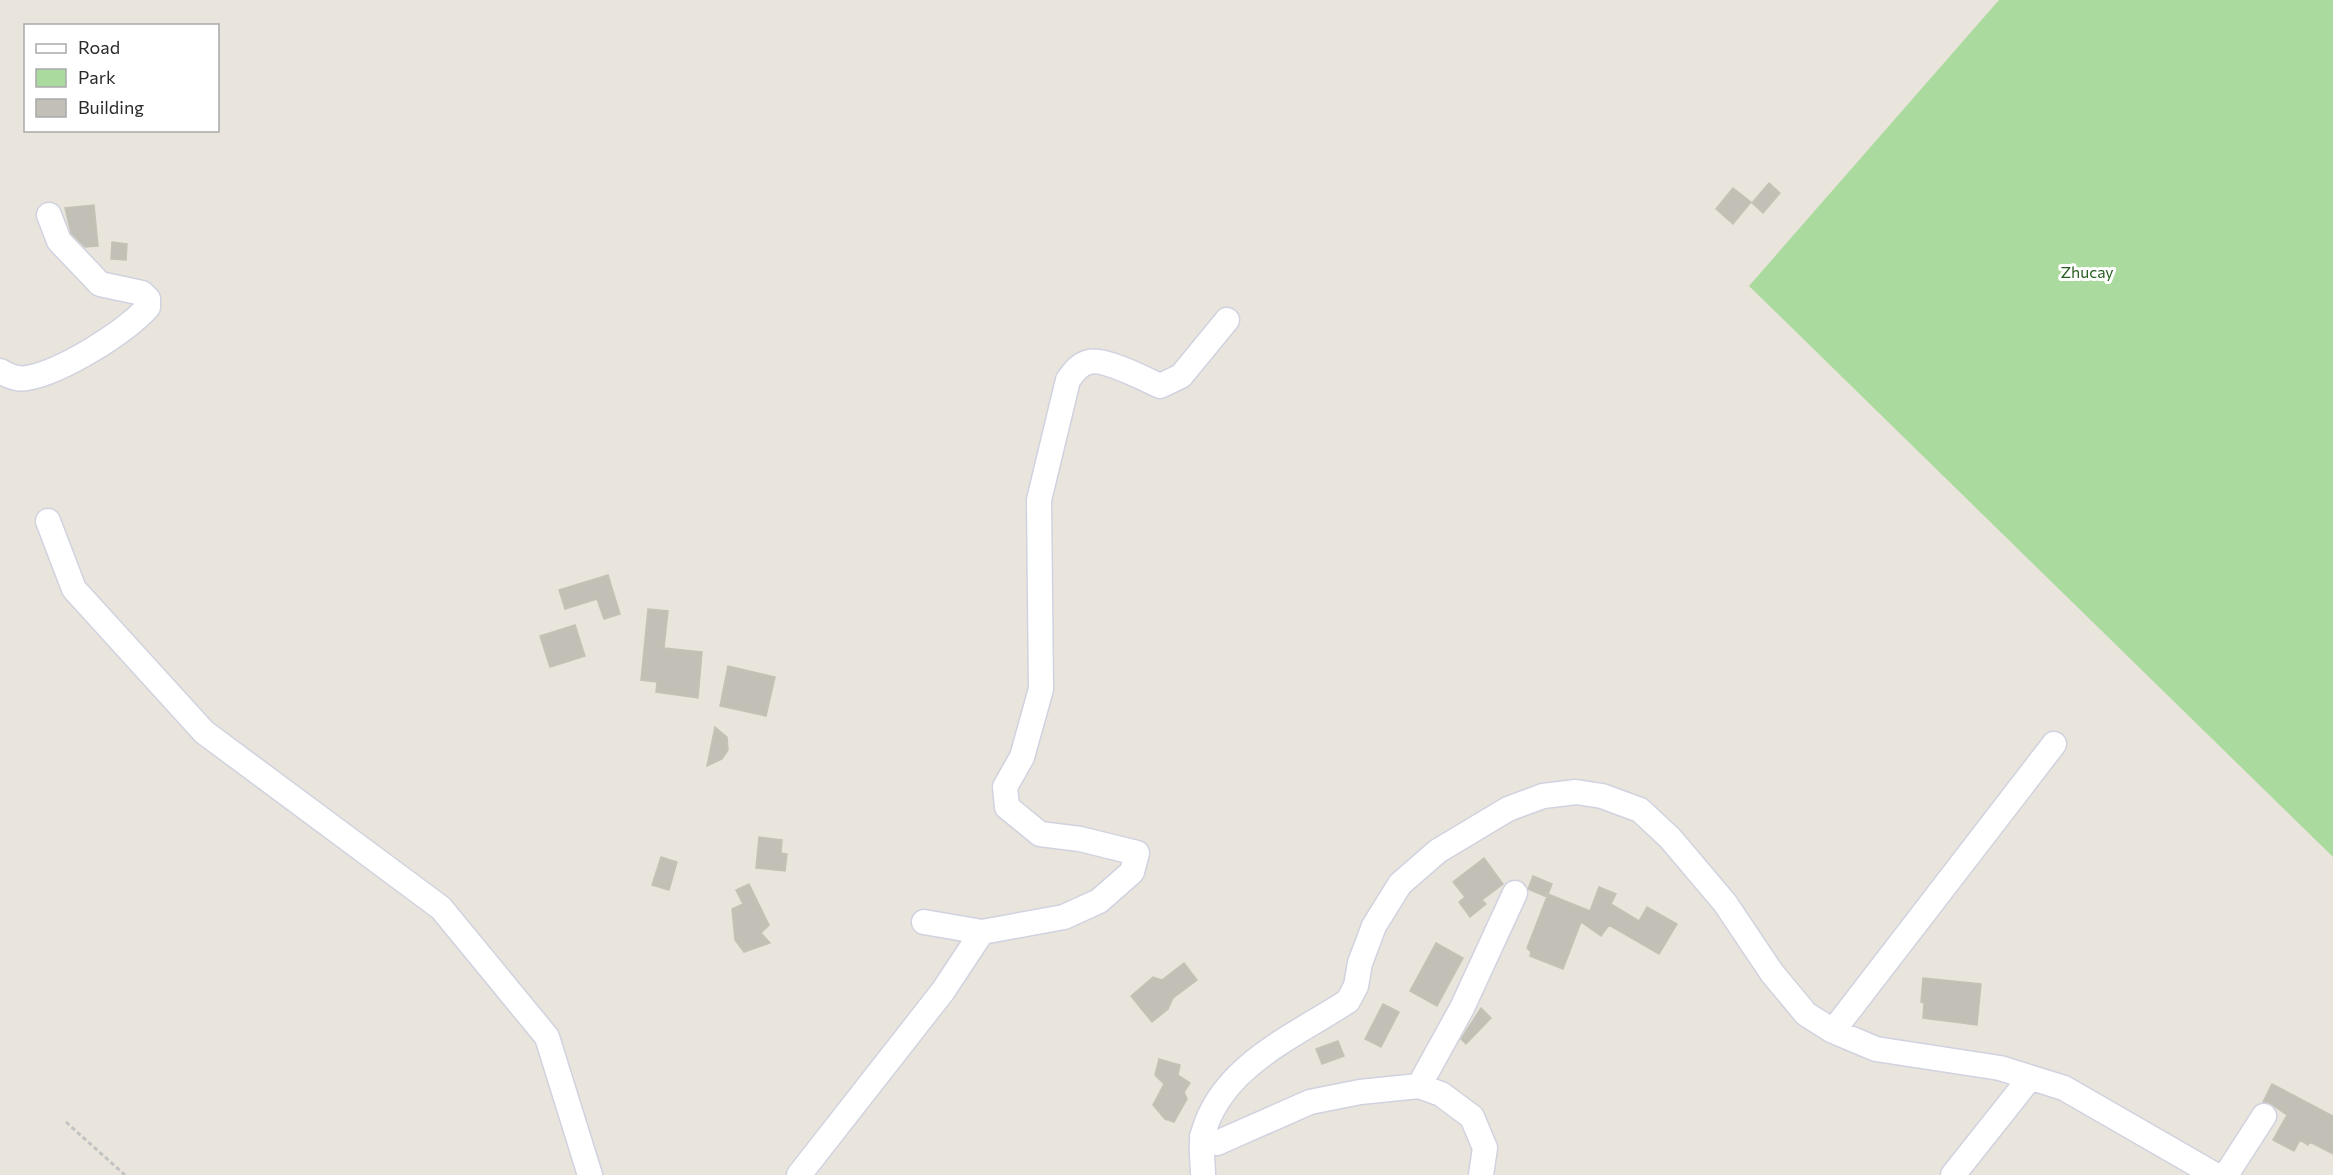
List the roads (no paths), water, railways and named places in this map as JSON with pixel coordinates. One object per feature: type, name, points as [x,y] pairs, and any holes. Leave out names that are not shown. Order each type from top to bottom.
[{"type":"street","points":[[0,371],[16,378],[28,378],[76,358],[133,323],[148,307],[148,299],[142,293],[100,285],[58,241],[49,215]]},
{"type":"street","points":[[924,922],[982,932],[1064,917],[1099,901],[1132,872],[1137,854],[1080,839],[1040,834],[1007,807],[1005,787],[1022,757],[1041,689],[1039,500],[1068,380],[1078,366],[1091,361],[1133,374],[1160,386],[1180,376],[1227,320]]},
{"type":"street","points":[[48,521],[74,589],[204,732],[307,806],[441,908],[547,1037],[590,1175]]},
{"type":"street","points":[[1833,1031],[2054,744]]},
{"type":"street","points":[[1203,1175],[1202,1136],[1214,1105],[1237,1077],[1259,1058],[1348,1001],[1356,986],[1360,963],[1374,926],[1400,884],[1438,851],[1508,809],[1542,796],[1576,792],[1640,810],[1671,838],[1725,903],[1772,973],[1806,1014],[1833,1031],[1876,1050],[2000,1068],[2064,1088],[2215,1175]]},
{"type":"street","points":[[1419,1086],[1462,1008],[1515,893]]},
{"type":"street","points":[[799,1175],[943,991],[982,932]]},
{"type":"street","points":[[1953,1175],[2030,1078]]},
{"type":"street","points":[[1202,1136],[1217,1143],[1310,1102],[1360,1092],[1419,1086],[1441,1094],[1472,1117],[1485,1148],[1481,1175]]},
{"type":"street","points":[[2226,1175],[2264,1116]]},
{"type":"park label","name":"Zhucay","points":[[2087,272]]}]
